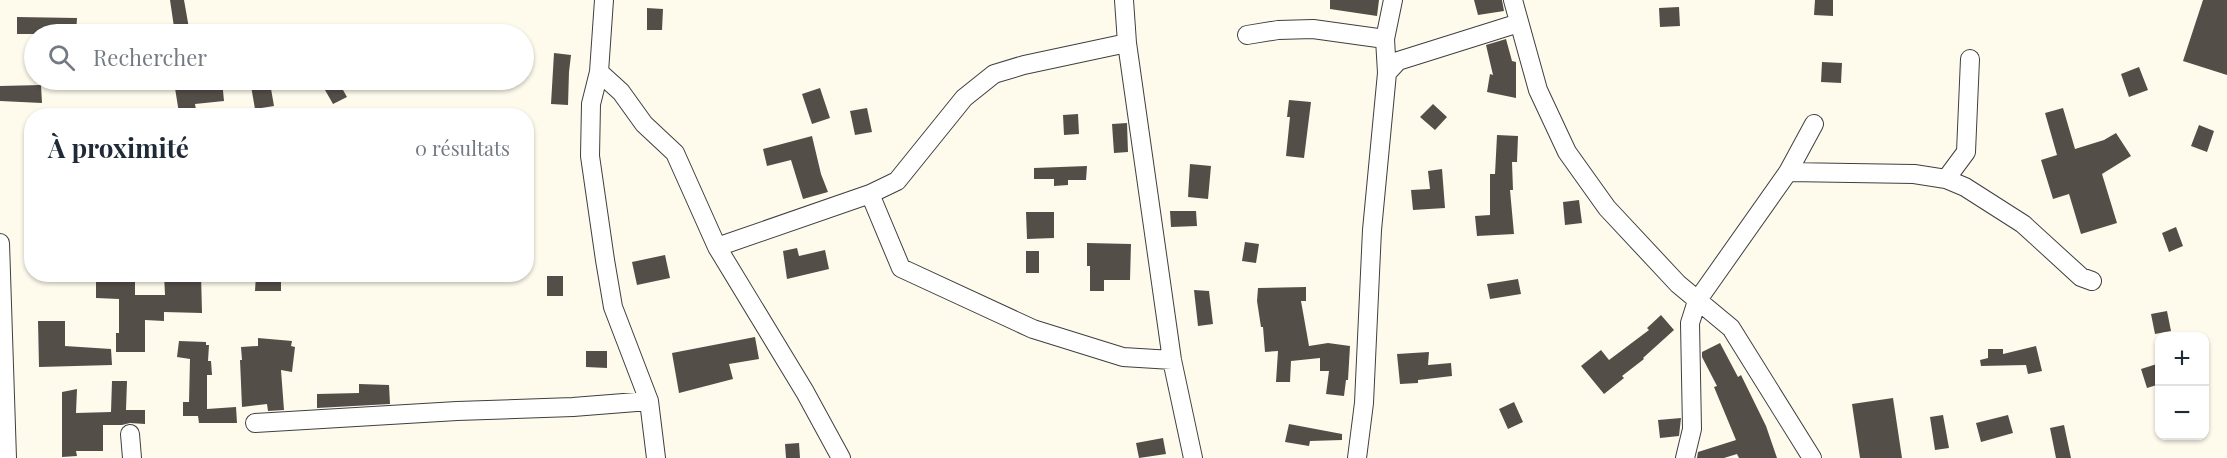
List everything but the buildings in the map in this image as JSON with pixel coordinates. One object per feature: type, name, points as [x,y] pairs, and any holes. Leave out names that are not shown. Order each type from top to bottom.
[{"type":"street","points":[[604,0],[599,72],[591,104],[590,156],[613,307],[649,401],[656,458]]},
{"type":"street","points":[[1124,0],[1127,43],[1172,360],[1193,458]]},
{"type":"street","points":[[1357,458],[1364,403],[1372,230],[1387,73],[1384,39],[1393,0]]},
{"type":"street","points":[[1513,0],[1538,90],[1567,152],[1607,208],[1678,284],[1731,328],[1812,458]]},
{"type":"street","points":[[1387,73],[1398,61],[1518,23]]},
{"type":"street","points":[[1247,35],[1278,30],[1313,29],[1384,39]]},
{"type":"street","points":[[717,247],[870,194],[897,181],[964,98],[994,74],[1024,65],[1127,43]]},
{"type":"street","points":[[1946,179],[1966,153],[1970,59]]},
{"type":"street","points":[[599,72],[621,92],[644,124],[675,153],[717,247],[805,392],[841,458]]},
{"type":"street","points":[[1685,458],[1692,429],[1690,323],[1697,301],[1788,172],[1814,124]]},
{"type":"street","points":[[1788,172],[1914,174],[1946,179],[1965,187],[2023,224],[2081,276],[2092,281]]},
{"type":"street","points":[[870,194],[901,268],[1033,329],[1123,357],[1172,360]]},
{"type":"street","points":[[0,243],[7,458]]},
{"type":"street","points":[[255,423],[649,401]]},
{"type":"street","points":[[130,434],[132,458]]}]
